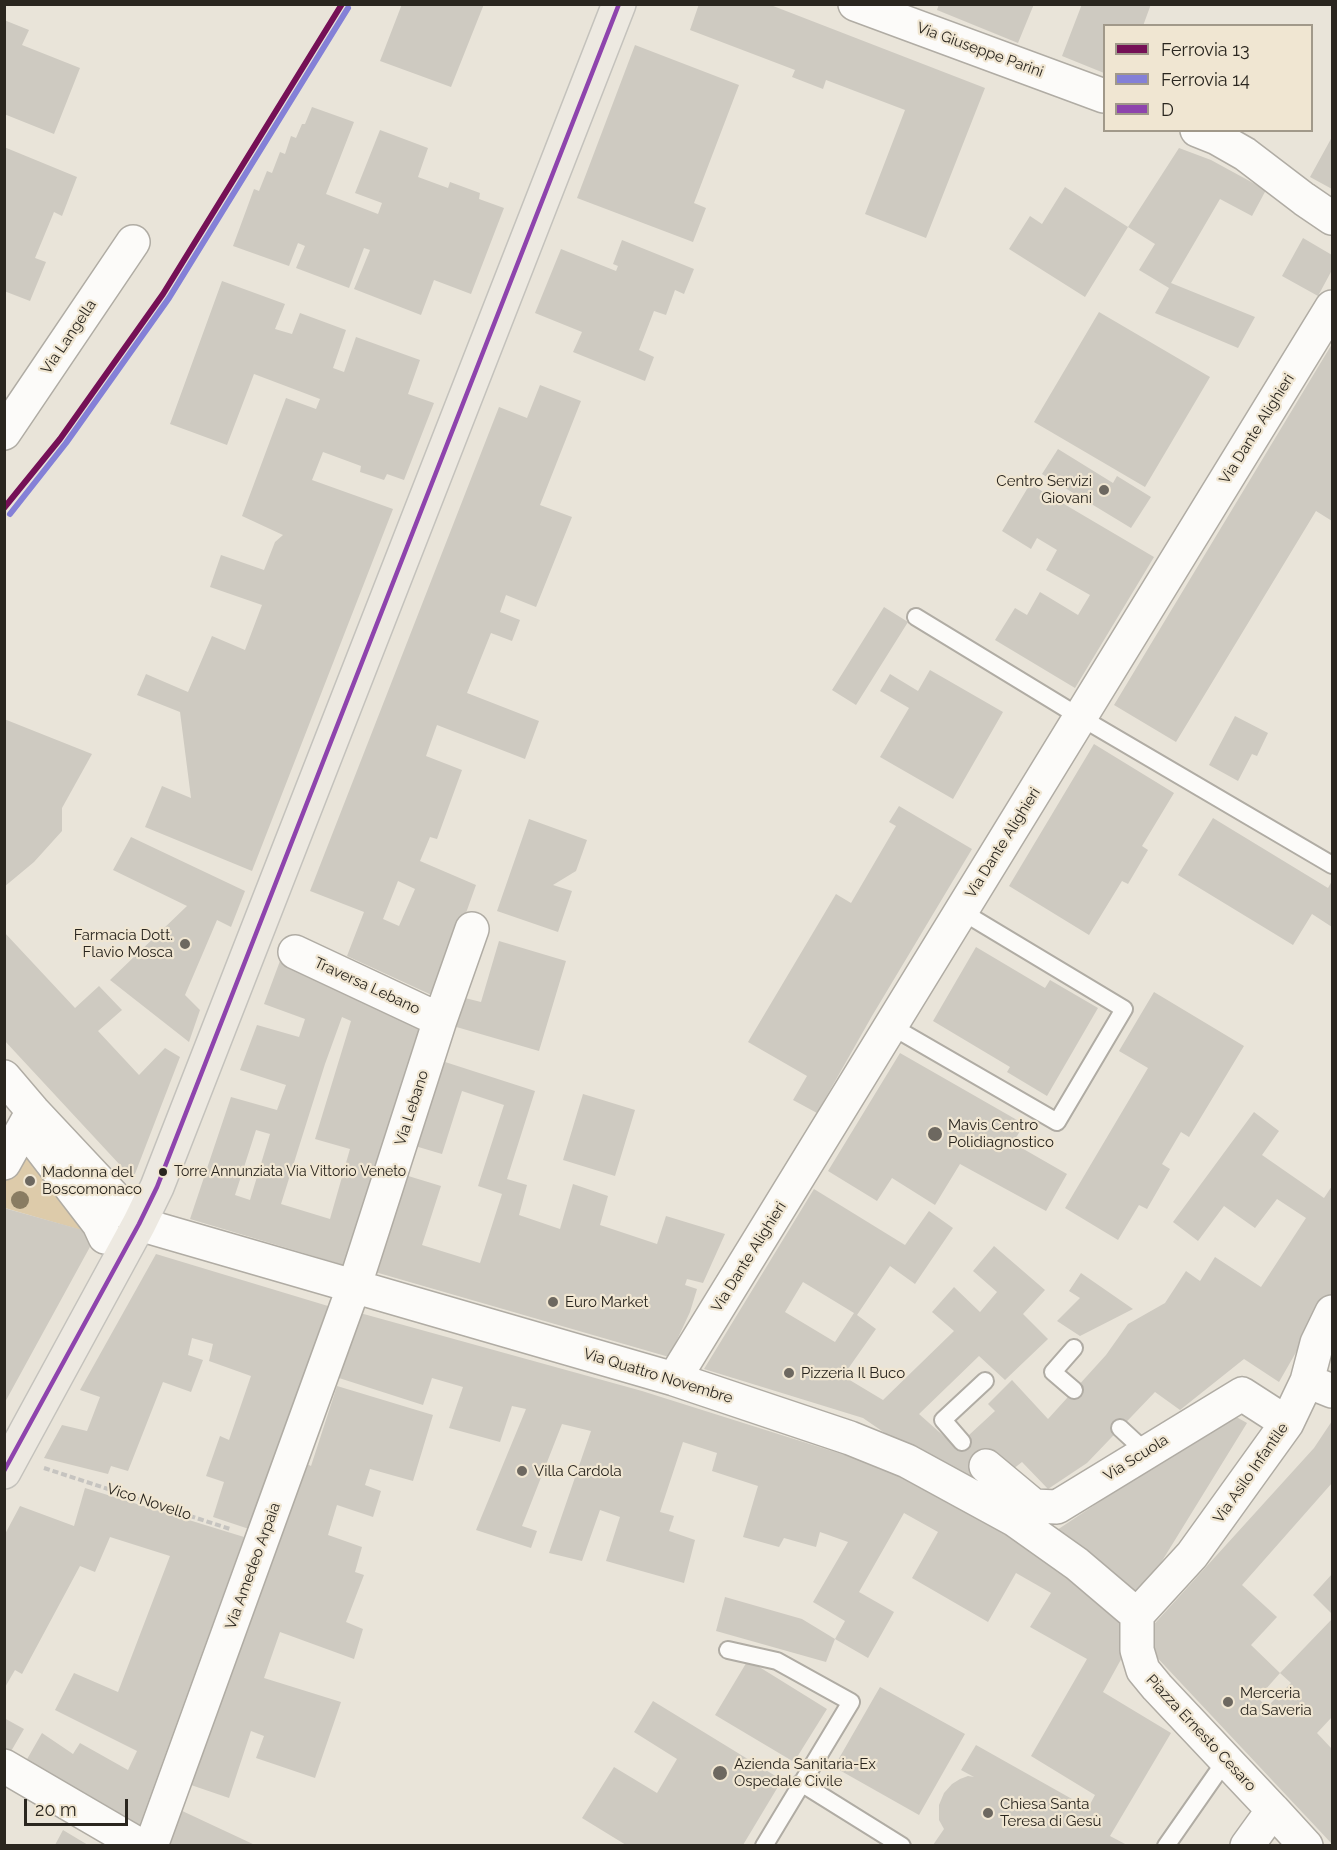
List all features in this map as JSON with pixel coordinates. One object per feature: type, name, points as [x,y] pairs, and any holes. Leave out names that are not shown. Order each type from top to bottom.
[{"type":"main road","points":[[4,1472],[157,1187],[619,4]]},
{"type":"street","name":"Via Giuseppe Parini","points":[[855,4],[1103,96]]},
{"type":"street","points":[[1202,132],[1245,154],[1332,218]]},
{"type":"street","name":"Via Langella","points":[[4,433],[133,242]]},
{"type":"street","name":"Via Dante Alighieri","points":[[674,1379],[1332,307]]},
{"type":"street","name":"Via Lebano","points":[[353,1287],[472,929]]},
{"type":"street","name":"Traversa Lebano","points":[[295,952],[440,1020]]},
{"type":"street","points":[[4,1077],[99,1224],[105,1237]]},
{"type":"street","points":[[33,1125],[139,1224]]},
{"type":"street","points":[[4,1163],[33,1125]]},
{"type":"street","name":"Via Quattro Novembre","points":[[139,1224],[674,1379],[850,1438],[907,1461],[1015,1520],[1077,1564],[1137,1615]]},
{"type":"street","name":"Via Amedeo Arpaia","points":[[151,1845],[353,1287]]},
{"type":"street","name":"Via Asilo Infantile","points":[[1137,1615],[1192,1555],[1287,1423],[1320,1386],[1317,1343],[1332,1312]]},
{"type":"street","name":"Via Scuola","points":[[986,1466],[1034,1506],[1057,1507],[1242,1394],[1287,1423]]},
{"type":"street","name":"Piazza Ernesto Cesaro","points":[[1137,1615],[1137,1650],[1143,1670],[1156,1687],[1306,1845]]},
{"type":"street","points":[[4,1766],[141,1845]]},
{"type":"street","points":[[1246,1845],[1273,1810]]},
{"type":"lane","points":[[915,617],[1332,865]]},
{"type":"lane","points":[[891,1026],[1057,1122],[1124,1009],[961,911]]},
{"type":"lane","points":[[1074,1348],[1053,1372],[1074,1390]]},
{"type":"lane","points":[[962,1442],[943,1420],[985,1381]]},
{"type":"lane","points":[[1120,1428],[1146,1452]]},
{"type":"lane","points":[[728,1650],[777,1661],[851,1702],[764,1845]]},
{"type":"lane","points":[[1166,1845],[1226,1760]]},
{"type":"lane","points":[[801,1783],[902,1845]]},
{"type":"path","name":"Vico Novello","points":[[36,1466],[263,1539]]},
{"type":"shaded area","points":[[33,1138],[105,1237],[5,1208],[4,1183]]},
{"type":"building","points":[[402,4],[484,4],[451,87],[380,61]]},
{"type":"building","points":[[699,4],[768,4],[985,88],[926,238],[865,214],[905,110],[826,80],[823,89],[792,77],[795,70],[690,30]]},
{"type":"building","points":[[939,4],[1034,4],[1018,43],[937,10]]},
{"type":"building","points":[[1082,4],[1151,4],[1144,24],[1103,24],[1103,73],[1062,56]]},
{"type":"building","points":[[4,20],[29,30],[22,45],[80,68],[54,134],[4,114]]},
{"type":"building","points":[[635,45],[739,85],[694,203],[706,208],[693,242],[577,198]]},
{"type":"building","points":[[312,107],[354,122],[326,194],[378,214],[382,203],[355,193],[380,130],[428,148],[418,177],[448,188],[450,182],[480,193],[479,199],[504,208],[471,294],[434,280],[421,315],[354,289],[370,250],[364,248],[349,288],[296,268],[305,246],[298,243],[289,266],[233,246],[254,189],[259,191],[267,171],[272,173],[280,152],[285,154],[291,136],[296,138]]},
{"type":"building","points":[[1332,137],[1332,189],[1310,177]]},
{"type":"building","points":[[4,147],[77,177],[62,216],[54,212],[35,258],[46,262],[30,301],[4,291]]},
{"type":"building","points":[[1179,148],[1211,160],[1266,190],[1252,216],[1220,199],[1171,283],[1255,317],[1238,348],[1155,313],[1169,288],[1139,270],[1155,244],[1128,227]]},
{"type":"building","points":[[1065,187],[1128,227],[1085,297],[1009,249],[1030,216],[1042,224]]},
{"type":"building","points":[[1303,238],[1332,255],[1332,270],[1318,296],[1282,276]]},
{"type":"building","points":[[622,240],[694,269],[684,294],[675,290],[666,315],[654,311],[639,350],[654,357],[645,381],[573,352],[582,332],[535,313],[561,249],[616,271],[618,266],[613,264]]},
{"type":"building","points":[[222,281],[285,304],[275,329],[292,334],[300,313],[346,330],[333,368],[344,372],[356,337],[420,360],[408,394],[434,403],[404,480],[387,474],[384,480],[360,472],[361,466],[323,452],[312,480],[393,509],[252,871],[145,827],[162,786],[191,798],[180,712],[137,695],[146,674],[188,692],[212,636],[245,650],[262,605],[210,587],[221,555],[264,570],[275,542],[283,535],[242,516],[286,398],[316,409],[320,399],[254,374],[227,445],[170,424]]},
{"type":"building","points":[[1099,312],[1210,377],[1145,487],[1034,422]]},
{"type":"building","points":[[1332,344],[1332,521],[1316,511],[1176,742],[1114,705]]},
{"type":"building","points":[[540,385],[581,401],[540,505],[572,517],[536,607],[506,595],[500,612],[520,620],[512,641],[491,633],[467,693],[539,721],[525,759],[437,725],[426,756],[462,770],[437,839],[430,837],[420,861],[476,885],[436,997],[347,956],[364,912],[310,891],[499,407],[527,418]],"holes":[[[398,881],[415,889],[399,926],[383,919]]]},
{"type":"building","name":"Centro Servizi Giovani","points":[[1058,449],[1113,483],[1117,476],[1151,497],[1131,528],[1042,474]]},
{"type":"building","points":[[1030,484],[1154,557],[1075,688],[995,640],[1015,608],[1027,615],[1040,592],[1078,615],[1090,595],[1046,570],[1057,550],[1037,538],[1031,549],[1002,531]]},
{"type":"building","points":[[884,607],[908,622],[856,705],[832,690]]},
{"type":"building","points":[[930,670],[1003,712],[953,799],[880,757],[909,708],[880,691],[890,674],[918,691]]},
{"type":"building","points":[[1235,716],[1268,733],[1257,756],[1252,754],[1238,781],[1209,765]]},
{"type":"building","points":[[4,719],[92,754],[62,808],[62,831],[34,862],[4,887]]},
{"type":"building","points":[[1094,744],[1174,793],[1142,846],[1148,850],[1128,884],[1122,881],[1089,935],[1009,886]]},
{"type":"building","points":[[899,806],[972,849],[817,1113],[793,1100],[807,1076],[748,1042],[836,894],[851,903],[896,826],[889,822]]},
{"type":"building","points":[[1213,818],[1328,888],[1332,881],[1332,927],[1312,914],[1293,945],[1178,875]]},
{"type":"building","points":[[529,819],[587,840],[576,871],[553,885],[572,891],[558,932],[497,911]]},
{"type":"building","points":[[131,837],[245,891],[231,927],[217,920],[185,995],[200,1010],[189,1042],[110,980],[187,906],[113,870]]},
{"type":"building","points":[[4,932],[75,1008],[99,986],[122,1010],[98,1031],[139,1075],[165,1048],[180,1057],[133,1179],[4,1040]]},
{"type":"building","points":[[499,941],[566,961],[539,1051],[453,1026],[461,997],[481,1002]]},
{"type":"building","points":[[976,947],[1045,988],[1050,980],[1098,1008],[1047,1096],[1007,1072],[1010,1067],[933,1021]]},
{"type":"building","points":[[280,961],[422,1029],[347,1266],[190,1219],[231,1097],[277,1110],[286,1085],[240,1070],[257,1025],[299,1037],[305,1019],[264,1004]],"holes":[[[342,1017],[351,1021],[315,1139],[350,1149],[330,1219],[281,1204]],[[256,1130],[270,1134],[250,1200],[235,1195]]]},
{"type":"building","points":[[1154,992],[1244,1046],[1189,1137],[1181,1132],[1162,1164],[1170,1169],[1147,1209],[1139,1205],[1118,1240],[1065,1208],[1148,1068],[1119,1051]]},
{"type":"building","name":"Mavis Centro Polidiagnostico","points":[[900,1053],[1024,1124],[1013,1143],[1067,1174],[1046,1211],[960,1164],[935,1205],[892,1178],[877,1201],[828,1171]]},
{"type":"building","points":[[442,1061],[535,1091],[507,1179],[527,1185],[519,1215],[560,1229],[573,1184],[608,1196],[600,1225],[657,1244],[666,1216],[725,1234],[703,1283],[687,1279],[685,1285],[697,1289],[690,1312],[669,1357],[375,1272],[405,1175],[441,1186],[422,1245],[480,1263],[502,1194],[478,1186],[504,1105],[462,1091],[442,1154],[415,1146]]},
{"type":"building","points":[[583,1094],[635,1110],[615,1176],[563,1160]]},
{"type":"building","points":[[1254,1112],[1279,1131],[1262,1155],[1324,1198],[1332,1186],[1332,1294],[1279,1382],[1244,1359],[1180,1410],[1155,1392],[1087,1463],[1048,1489],[1022,1462],[1008,1473],[974,1477],[917,1455],[863,1418],[704,1369],[814,1189],[905,1245],[929,1211],[953,1228],[915,1284],[890,1266],[857,1315],[876,1329],[843,1376],[883,1400],[954,1331],[932,1312],[954,1287],[980,1312],[997,1292],[973,1271],[994,1246],[1045,1290],[1023,1314],[1048,1339],[1005,1380],[979,1356],[919,1414],[956,1447],[995,1411],[988,1404],[1012,1380],[1048,1419],[1106,1355],[1128,1324],[1165,1303],[1186,1271],[1200,1281],[1215,1257],[1261,1287],[1306,1218],[1277,1199],[1255,1228],[1224,1206],[1198,1241],[1173,1222]],"holes":[[[803,1282],[854,1313],[835,1342],[785,1312]]]},
{"type":"building","points":[[4,1208],[97,1234],[4,1404]]},
{"type":"building","points":[[156,1254],[328,1306],[249,1529],[213,1517],[224,1482],[206,1476],[220,1436],[229,1440],[251,1376],[209,1361],[213,1344],[192,1338],[188,1355],[203,1360],[191,1392],[163,1382],[128,1471],[111,1466],[108,1474],[44,1458],[62,1425],[87,1431],[100,1397],[80,1390]]},
{"type":"building","points":[[1081,1273],[1133,1309],[1080,1336],[1057,1321],[1080,1298],[1069,1291]]},
{"type":"building","points":[[360,1313],[642,1391],[889,1469],[1066,1570],[1124,1618],[1124,1654],[1103,1692],[1171,1733],[1110,1836],[1127,1845],[933,1845],[944,1829],[939,1820],[939,1805],[944,1793],[960,1779],[968,1776],[974,1777],[961,1770],[976,1745],[1088,1808],[1095,1795],[1031,1756],[1087,1659],[1030,1627],[1051,1593],[1016,1573],[988,1622],[912,1578],[938,1532],[904,1513],[859,1592],[894,1612],[868,1658],[835,1639],[845,1621],[813,1602],[848,1542],[820,1532],[816,1547],[784,1538],[779,1547],[743,1537],[758,1486],[712,1471],[717,1453],[683,1442],[660,1512],[674,1516],[669,1531],[695,1540],[684,1583],[606,1561],[620,1517],[600,1510],[582,1561],[549,1553],[591,1431],[562,1424],[522,1526],[537,1531],[531,1548],[476,1530],[526,1409],[512,1406],[500,1442],[449,1428],[463,1387],[432,1378],[423,1405],[339,1378]]},
{"type":"building","points":[[337,1386],[433,1415],[413,1481],[370,1469],[365,1485],[381,1491],[373,1517],[337,1505],[328,1535],[362,1547],[355,1572],[364,1575],[346,1622],[363,1629],[354,1659],[280,1632],[264,1678],[341,1702],[315,1778],[256,1758],[264,1736],[251,1731],[229,1798],[191,1785],[305,1463],[311,1466]]},
{"type":"building","points":[[1231,1414],[1247,1423],[1138,1600],[1054,1532]]},
{"type":"building","points":[[1332,1421],[1332,1483],[1242,1585],[1277,1617],[1251,1645],[1280,1673],[1332,1619],[1332,1717],[1317,1733],[1332,1749],[1332,1844],[1150,1650],[1147,1632],[1314,1448]],"holes":[[[1280,1673],[1291,1683],[1267,1707],[1258,1698]]]},
{"type":"building","points":[[85,1488],[244,1537],[138,1829],[26,1761],[42,1733],[73,1754],[80,1743],[128,1770],[137,1751],[55,1710],[74,1673],[118,1692],[170,1556],[110,1537],[95,1572],[80,1566],[22,1674],[15,1670],[4,1689],[4,1536],[20,1506],[74,1526]]},
{"type":"building","points":[[1332,1574],[1332,1614],[1313,1595]]},
{"type":"building","points":[[725,1597],[802,1619],[835,1639],[826,1662],[716,1631]]},
{"type":"building","points":[[748,1660],[827,1709],[794,1762],[715,1715]]},
{"type":"building","points":[[880,1687],[965,1734],[919,1815],[834,1767]]},
{"type":"building","name":"Azienda Sanitaria-Ex Ospedale Civile","points":[[653,1701],[782,1780],[743,1845],[626,1845],[582,1818],[614,1767],[657,1793],[677,1759],[634,1732]]},
{"type":"building","points":[[4,1718],[24,1729],[10,1753],[4,1750]]},
{"type":"building","points":[[178,1809],[255,1845],[165,1845]]},
{"type":"building","points":[[63,1830],[88,1845],[55,1845]]},
{"type":"rail line","name":"13","points":[[4,508],[60,439],[163,294],[342,4]]},
{"type":"rail line","name":"14","points":[[10,514],[66,443],[169,298],[348,8]]},
{"type":"transit line","name":"D","points":[[4,1471],[157,1187],[619,4]]},
{"type":"place","name":"Centro Servizi Giovani","points":[[1104,490]]},
{"type":"place","name":"Farmacia Dott. Flavio Mosca","points":[[185,944]]},
{"type":"place","name":"Mavis Centro Polidiagnostico","points":[[935,1134]]},
{"type":"place","name":"Torre Annunziata Via Vittorio Veneto","points":[[163,1172]]},
{"type":"place","name":"Madonna del Boscomonaco","points":[[30,1181]]},
{"type":"place","name":"Euro Market","points":[[553,1302]]},
{"type":"place","name":"Pizzeria Il Buco","points":[[789,1373]]},
{"type":"place","name":"Villa Cardola","points":[[522,1471]]},
{"type":"place","name":"Merceria da Saveria","points":[[1228,1702]]},
{"type":"place","name":"Azienda Sanitaria-Ex Ospedale Civile","points":[[720,1773]]},
{"type":"place","name":"Chiesa Santa Teresa di Gesù","points":[[988,1813]]}]
